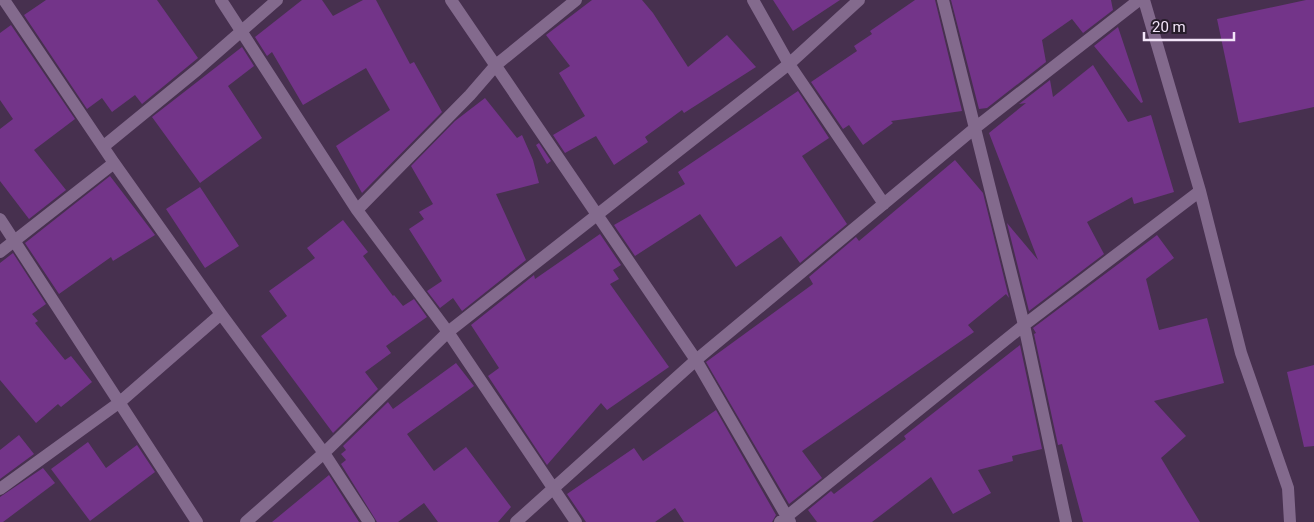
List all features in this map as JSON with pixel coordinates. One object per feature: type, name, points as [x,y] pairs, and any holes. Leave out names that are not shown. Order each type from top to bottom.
[{"type":"street","points":[[4,0],[114,163],[221,314],[324,452],[369,522]]},
{"type":"street","points":[[221,0],[357,210],[448,332],[576,522]]},
{"type":"street","points":[[104,146],[197,70],[241,29],[277,0]]},
{"type":"street","points":[[451,0],[696,360],[785,520],[1024,325],[1200,191]]},
{"type":"street","points":[[357,210],[470,95],[496,65],[576,0]]},
{"type":"street","points":[[753,0],[789,64],[884,204]]},
{"type":"street","points":[[246,522],[324,452],[448,332],[596,213],[789,64],[860,0]]},
{"type":"street","points":[[943,0],[1024,325],[1065,522]]},
{"type":"street","points":[[516,522],[696,360],[976,128],[1139,0]]},
{"type":"street","points":[[1144,0],[1200,191],[1241,353],[1288,488],[1290,522]]},
{"type":"street","points":[[0,252],[114,163]]},
{"type":"street","points":[[0,219],[197,522]]},
{"type":"street","points":[[0,489],[120,402],[221,314]]},
{"type":"building","points":[[46,0],[157,0],[198,58],[142,104],[135,95],[112,112],[102,98],[87,109],[24,15]]},
{"type":"building","points":[[302,0],[322,0],[333,16],[363,0],[376,0],[410,64],[414,62],[442,112],[362,193],[336,146],[390,110],[366,68],[303,105],[272,52],[267,56],[255,37]]},
{"type":"building","points":[[592,0],[642,0],[653,13],[688,67],[727,35],[756,67],[684,113],[682,110],[645,137],[648,142],[614,165],[596,136],[565,153],[553,135],[585,116],[559,73],[570,66],[546,35]]},
{"type":"building","points":[[773,0],[840,0],[793,31]]},
{"type":"building","points":[[915,0],[935,0],[962,111],[891,121],[893,123],[863,145],[849,125],[843,129],[811,82],[857,51],[854,46],[872,34],[870,31]]},
{"type":"building","points":[[951,0],[1111,0],[1113,10],[1083,33],[1072,19],[1042,40],[1046,62],[987,108],[979,109]]},
{"type":"building","points":[[1306,0],[1314,0],[1314,107],[1239,123],[1217,19]]},
{"type":"building","points":[[11,25],[75,119],[34,150],[66,190],[29,219],[0,181],[0,129],[13,119],[0,100],[0,33]]},
{"type":"building","points":[[1118,27],[1143,102],[1141,103],[1094,46]]},
{"type":"building","points":[[242,47],[254,66],[228,86],[262,138],[200,183],[152,117]]},
{"type":"building","points":[[1093,65],[1128,122],[1151,115],[1174,192],[1134,204],[1132,197],[1087,222],[1104,254],[1029,311],[1007,223],[1038,260],[989,133],[1026,103],[1019,104],[1050,80],[1053,97]]},
{"type":"building","points":[[798,91],[829,138],[802,156],[847,224],[800,263],[781,236],[736,267],[700,214],[635,256],[614,225],[685,184],[678,172]]},
{"type":"building","points":[[485,98],[517,138],[522,135],[533,160],[539,183],[496,194],[526,260],[462,311],[453,298],[440,308],[427,291],[442,281],[409,229],[424,219],[419,212],[433,204],[411,166],[455,121]]},
{"type":"building","points":[[539,143],[551,161],[547,164],[536,145]]},
{"type":"building","points":[[955,160],[983,193],[1009,298],[1006,294],[968,325],[974,332],[802,451],[822,478],[789,504],[706,362],[813,284],[809,277],[856,237],[859,241]]},
{"type":"building","points":[[110,176],[155,235],[113,261],[111,257],[59,294],[25,243]]},
{"type":"building","points":[[200,187],[239,246],[205,268],[166,209]]},
{"type":"building","points":[[343,220],[368,252],[363,256],[393,296],[403,306],[414,299],[427,317],[386,346],[391,353],[365,372],[378,389],[333,433],[261,336],[287,316],[269,291],[315,258],[307,248]]},
{"type":"building","points":[[600,234],[621,265],[613,270],[619,279],[610,284],[669,367],[607,410],[601,403],[547,465],[488,376],[499,368],[471,325],[534,275],[535,279]]},
{"type":"building","points":[[1157,235],[1174,258],[1146,279],[1159,330],[1207,318],[1224,383],[1154,401],[1186,436],[1161,458],[1200,522],[1083,522],[1062,444],[1058,445],[1034,334],[1036,333],[1033,328]]},
{"type":"building","points":[[13,253],[46,304],[32,314],[38,321],[35,323],[65,360],[71,356],[92,382],[61,407],[58,404],[36,423],[0,380],[0,263]]},
{"type":"building","points":[[1020,345],[1042,449],[1012,456],[1013,461],[978,470],[991,493],[953,514],[931,477],[872,522],[817,522],[808,510],[831,491],[834,494],[906,439],[904,436]]},
{"type":"building","points":[[456,363],[474,386],[407,434],[434,471],[466,447],[511,507],[498,522],[438,522],[424,503],[398,522],[377,522],[341,464],[346,460],[341,454],[346,450],[343,446],[388,402],[393,409]]},
{"type":"building","points":[[1314,365],[1314,446],[1304,447],[1287,372]]},
{"type":"building","points":[[716,410],[776,515],[772,522],[684,522],[675,508],[655,522],[586,522],[567,494],[634,448],[643,461]]},
{"type":"building","points":[[19,435],[34,454],[0,479],[0,450]]},
{"type":"building","points":[[88,442],[106,468],[137,445],[155,472],[90,521],[51,469]]},
{"type":"building","points":[[43,468],[55,483],[3,522],[0,522],[0,497]]},
{"type":"building","points":[[329,475],[359,522],[272,522]]}]
